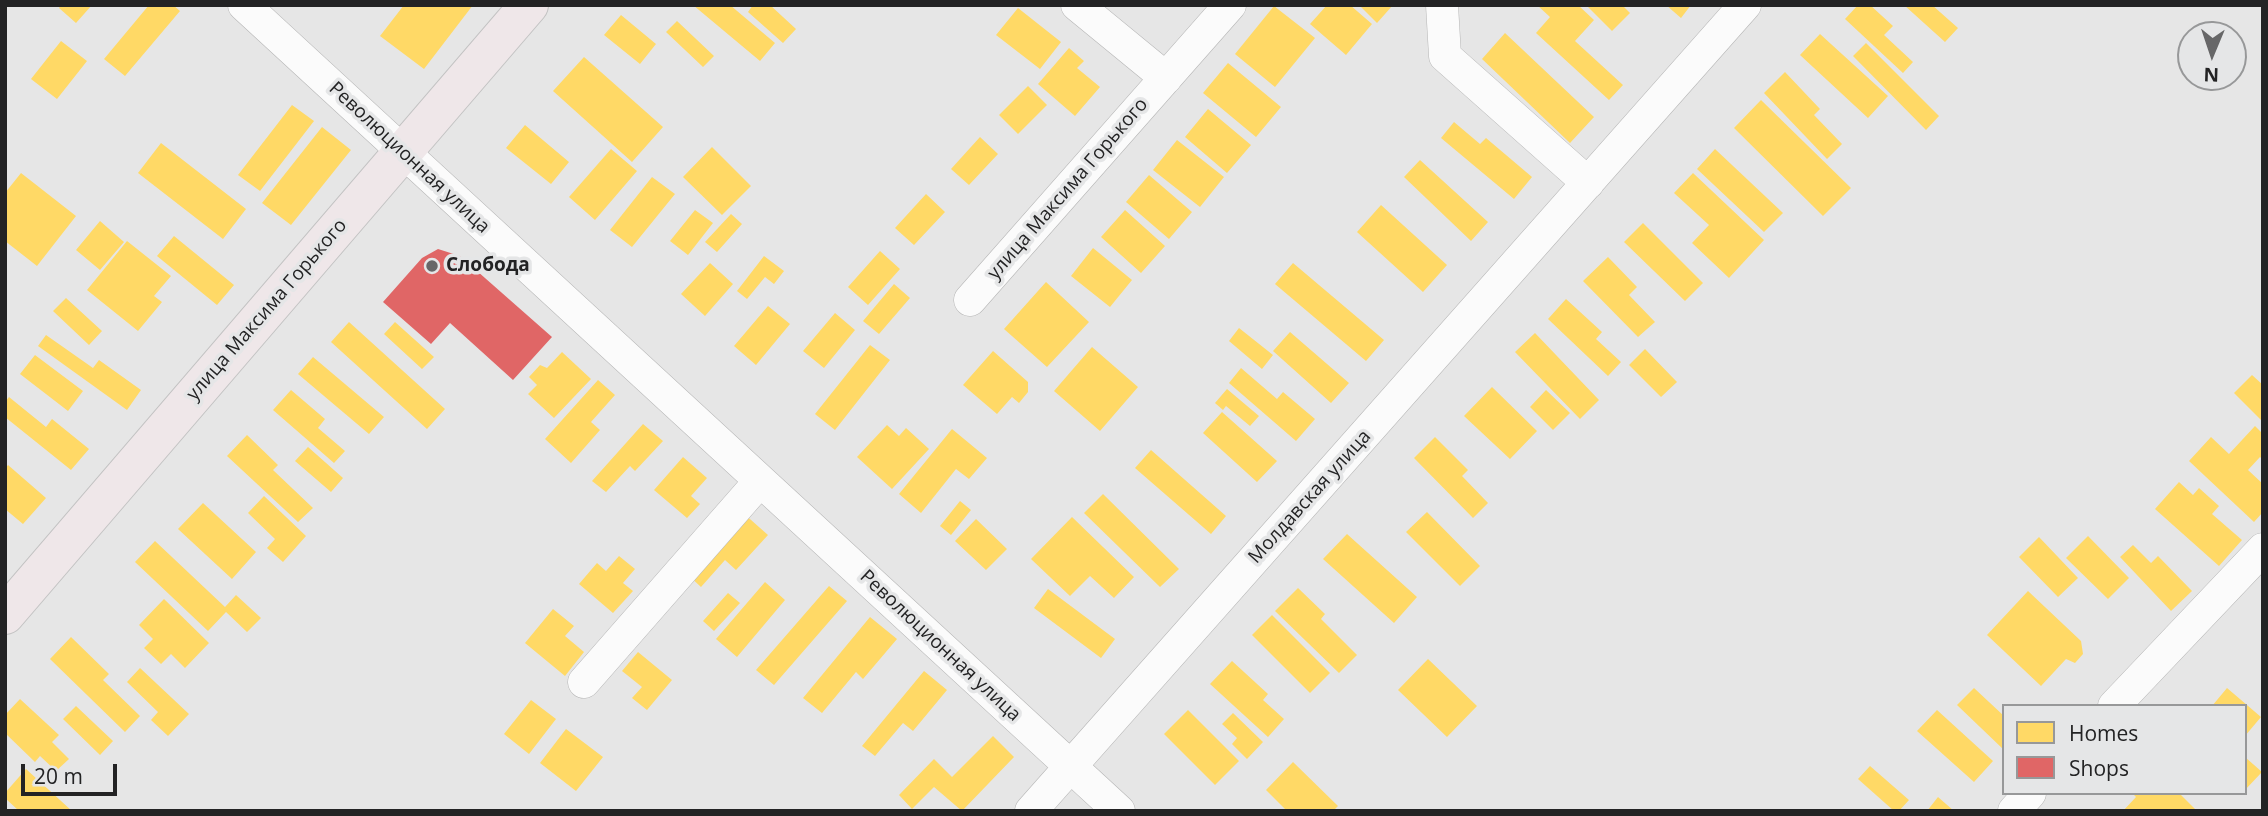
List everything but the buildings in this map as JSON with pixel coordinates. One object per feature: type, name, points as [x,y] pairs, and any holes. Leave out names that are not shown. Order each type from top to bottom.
[{"type":"main road","name":"улица Максима Горького","points":[[5,615],[529,5]]},
{"type":"street","name":"Революционная улица","points":[[244,5],[1119,811]]},
{"type":"street","points":[[1077,5],[1166,78]]},
{"type":"street","name":"улица Максима Горького","points":[[970,300],[1230,5]]},
{"type":"street","points":[[1442,5],[1445,56],[1588,183]]},
{"type":"street","name":"Молдавская улица","points":[[1031,811],[1745,5]]},
{"type":"street","points":[[584,682],[760,481]]},
{"type":"street","points":[[2116,704],[2263,549]]},
{"type":"street","points":[[2014,811],[2028,795]]},
{"type":"place","name":"Слобода","points":[[432,266]]}]
